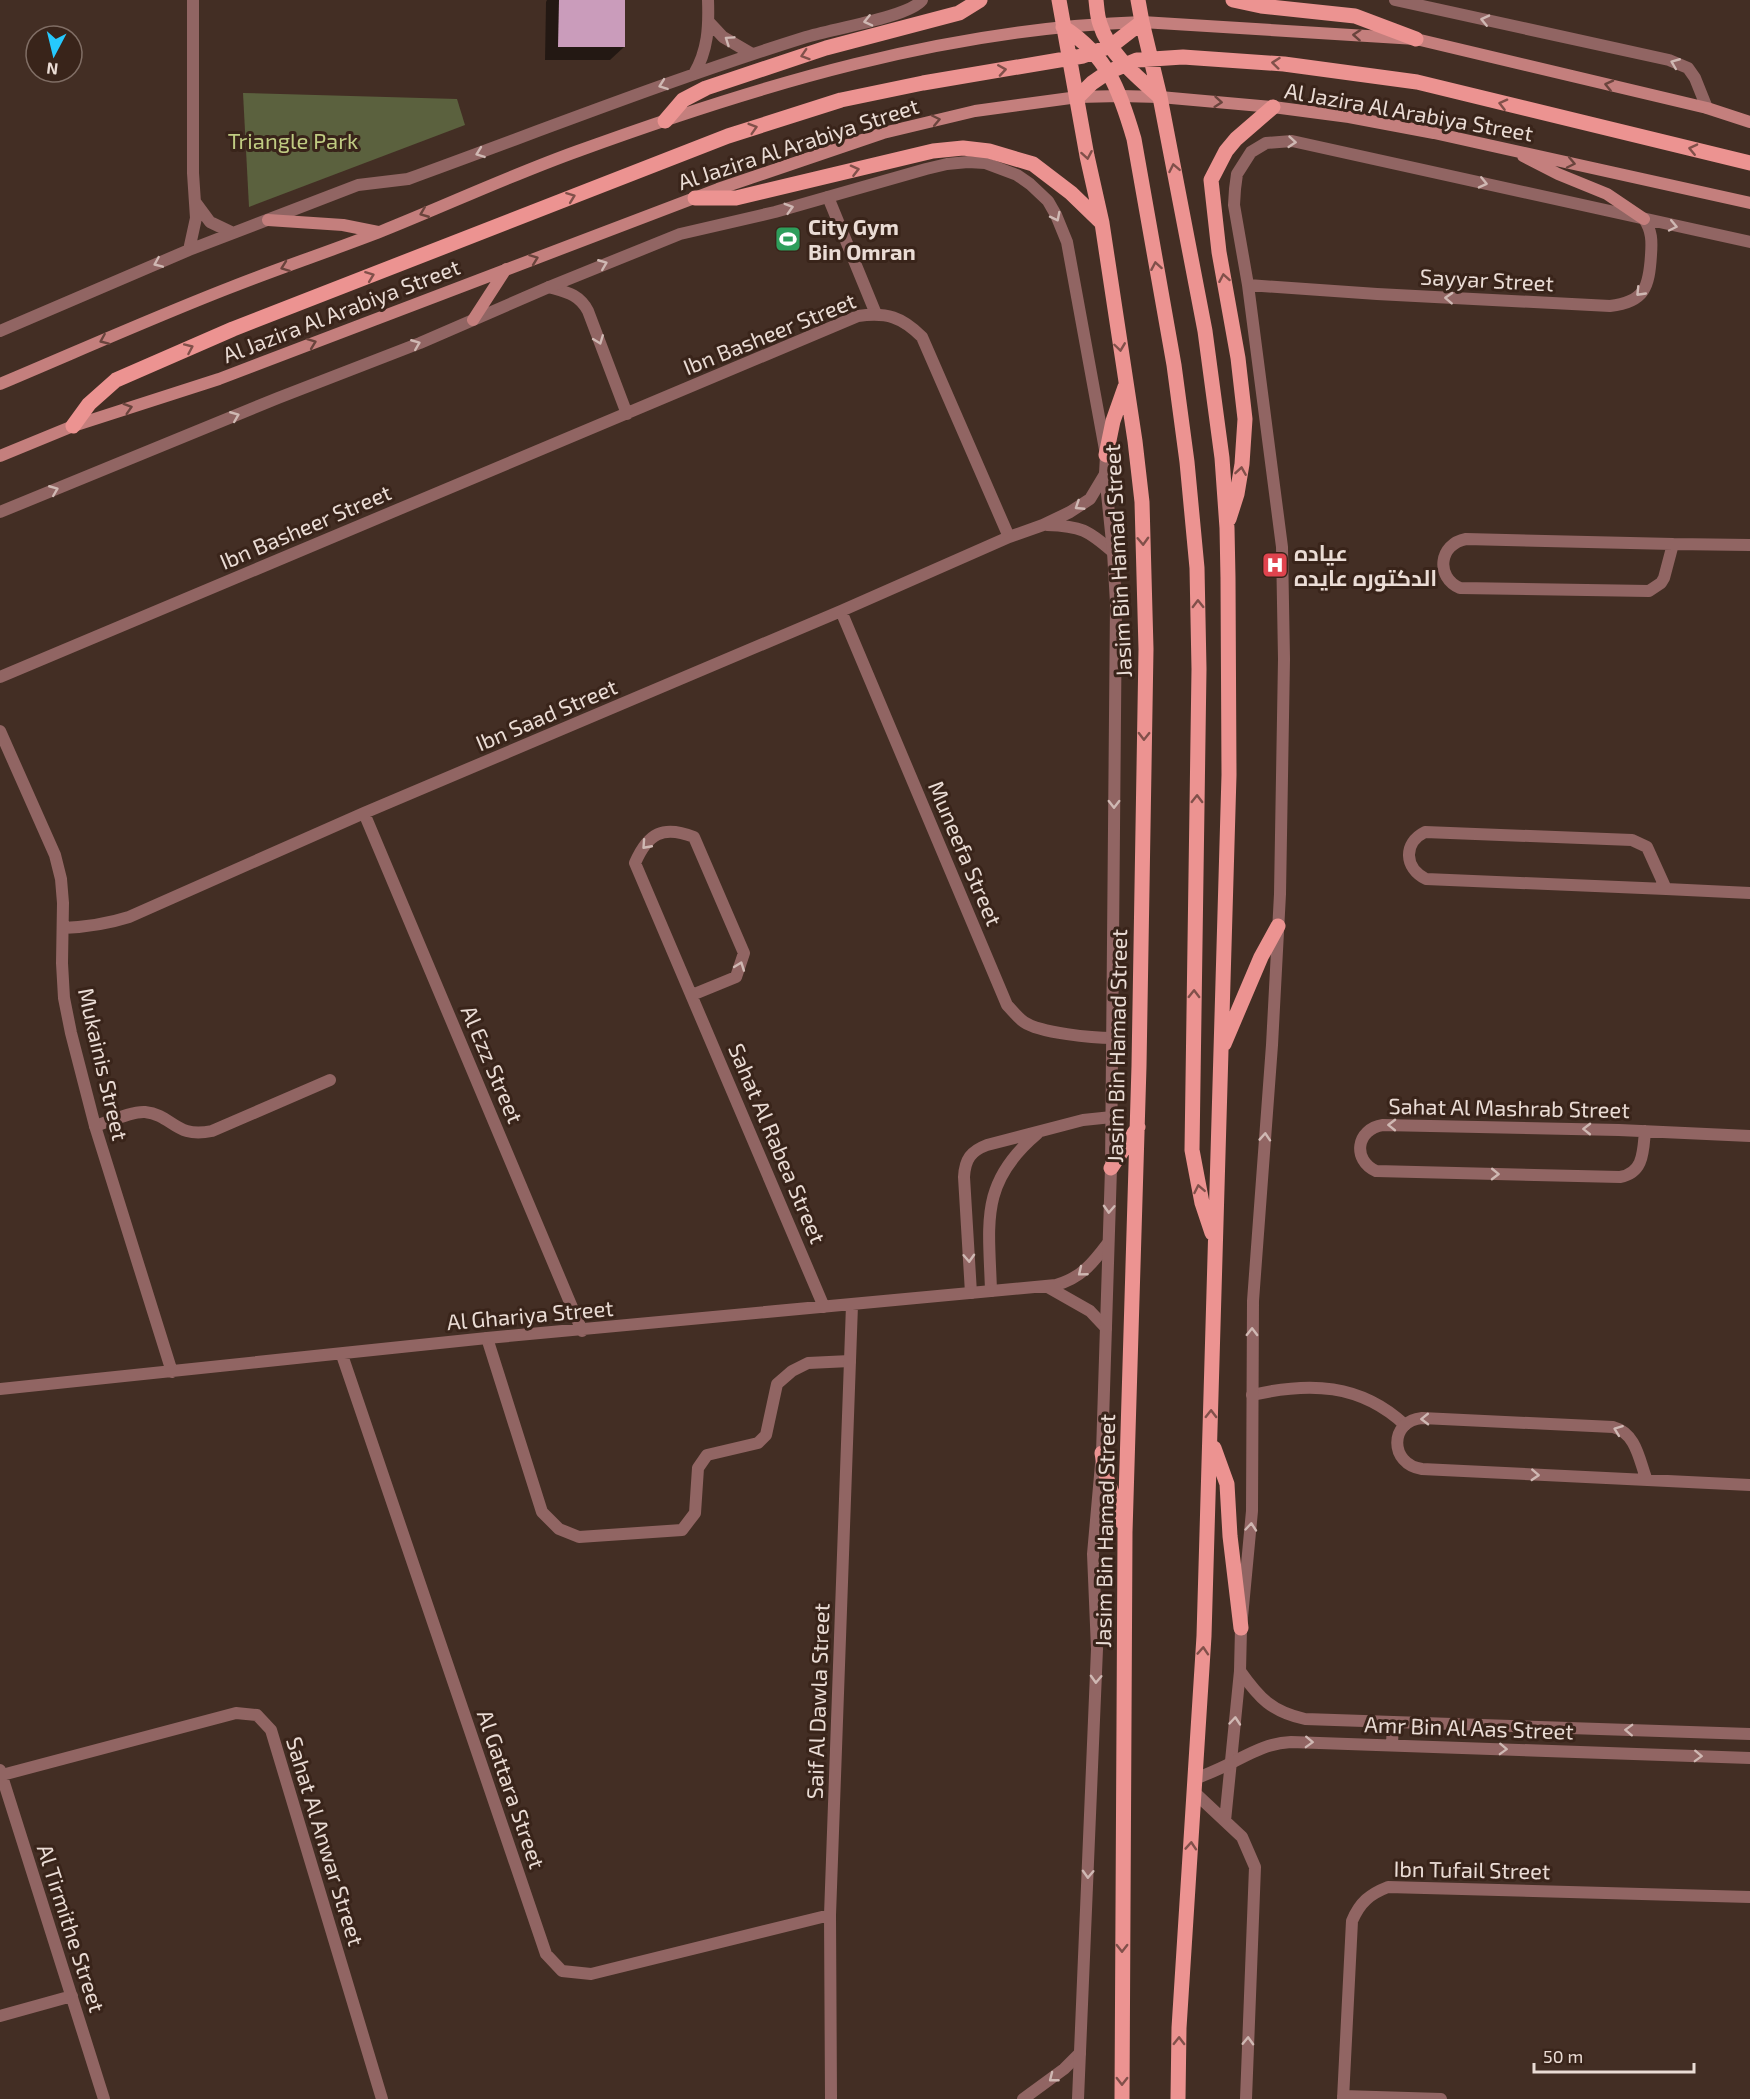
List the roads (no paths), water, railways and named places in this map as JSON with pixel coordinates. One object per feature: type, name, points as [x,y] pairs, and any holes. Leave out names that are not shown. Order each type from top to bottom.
[{"type":"main road","points":[[665,120],[682,100],[706,88],[826,48],[959,13],[980,0]]},
{"type":"main road","name":"Jasim Bin Hamad Street","points":[[1059,0],[1102,223],[1142,502],[1146,649],[1138,1127],[1125,1532],[1122,2099]]},
{"type":"main road","points":[[1096,0],[1100,24],[1111,46],[1125,64],[1160,97]]},
{"type":"main road","points":[[1138,0],[1160,97],[1205,331],[1222,458],[1227,528],[1228,776],[1211,1440],[1204,1636],[1179,2028],[1179,2099]]},
{"type":"main road","points":[[1233,0],[1261,6],[1355,16],[1416,39],[1707,108],[1750,122]]},
{"type":"main road","points":[[73,426],[89,404],[116,380],[233,329],[728,136],[841,100],[923,83],[1070,59],[1096,52],[1111,46],[1142,22]]},
{"type":"main road","points":[[0,384],[227,288],[379,232],[576,151],[742,95],[897,53],[1032,30],[1142,22],[1416,39]]},
{"type":"main road","points":[[1063,27],[1096,52],[1120,96],[1134,140],[1174,365],[1193,512],[1197,568],[1199,669],[1192,1149],[1202,1203],[1215,1245]]},
{"type":"main road","points":[[1078,98],[1092,83],[1125,64],[1150,58],[1236,59],[1417,82],[1750,162]]},
{"type":"main road","name":"Al Jazira Al Arabiya Street","points":[[0,456],[73,426],[219,379],[695,198],[883,133],[975,111],[1078,98],[1120,96],[1160,97],[1273,107],[1349,117],[1750,203]]},
{"type":"main road","points":[[1227,528],[1237,494],[1242,464],[1245,419],[1238,358],[1219,252],[1211,180],[1226,151],[1236,139],[1273,107]]},
{"type":"main road","points":[[695,198],[736,198],[933,151],[963,148],[988,151],[1033,164],[1071,193],[1102,223]]},
{"type":"main road","points":[[1514,151],[1558,174],[1607,194],[1644,219]]},
{"type":"main road","points":[[268,220],[343,225],[379,232]]},
{"type":"main road","points":[[473,320],[506,269]]},
{"type":"main road","points":[[1106,455],[1113,421],[1126,384]]},
{"type":"main road","points":[[1220,1052],[1261,957],[1278,926]]},
{"type":"main road","points":[[1111,1168],[1138,1127]]},
{"type":"main road","points":[[1211,1440],[1227,1484],[1230,1536],[1241,1628]]},
{"type":"main road","points":[[1102,1453],[1107,1479],[1125,1532]]},
{"type":"street","points":[[189,250],[194,234],[195,202],[193,0]]},
{"type":"street","points":[[693,74],[706,48],[709,21],[708,0]]},
{"type":"street","points":[[0,331],[189,250],[358,185],[408,179],[693,74],[829,30],[895,15],[914,8],[922,0]]},
{"type":"street","points":[[1395,0],[1669,60],[1688,68],[1695,78],[1707,108]]},
{"type":"street","points":[[709,21],[723,37],[752,54]]},
{"type":"street","points":[[1225,1821],[1240,1671],[1241,1628],[1252,1511],[1253,1301],[1272,1045],[1278,926],[1284,659],[1282,547],[1248,285],[1234,205],[1237,174],[1251,152],[1266,143],[1292,141],[1750,242]]},
{"type":"street","name":"Jasim Bin Hamad Street","points":[[828,197],[892,177],[947,164],[985,163],[1017,175],[1030,183],[1048,201],[1067,242],[1106,455],[1105,474],[1116,603],[1112,1117],[1102,1453],[1093,1554],[1097,1649],[1078,2099]]},
{"type":"street","points":[[0,512],[278,398],[420,343],[680,234],[828,197],[876,314]]},
{"type":"street","points":[[195,202],[210,222],[233,233]]},
{"type":"street","name":"Sayyar Street","points":[[1248,285],[1610,306],[1624,304],[1639,296],[1650,281],[1652,240],[1644,219]]},
{"type":"street","points":[[549,287],[570,292],[582,300],[588,310],[627,414]]},
{"type":"street","name":"Ibn Basheer Street","points":[[0,677],[858,316],[876,314],[895,317],[910,325],[922,337],[1009,537]]},
{"type":"street","name":"Ibn Saad Street","points":[[63,928],[108,924],[129,917],[364,813],[841,611],[1009,537],[1043,525],[1090,499],[1105,474]]},
{"type":"street","name":"Ibn Saad Street","points":[[1043,525],[1073,526],[1094,534],[1113,552]]},
{"type":"street","points":[[1673,544],[1664,578],[1650,591],[1460,588],[1450,582],[1443,566],[1445,553],[1449,548],[1460,540],[1466,539],[1750,545]]},
{"type":"street","name":"Muneefa Street","points":[[841,611],[1007,1005],[1024,1022],[1055,1032],[1113,1038]]},
{"type":"street","name":"Mukainis Street","points":[[0,731],[55,855],[61,879],[64,998],[94,1126],[172,1372]]},
{"type":"street","name":"Al Ezz Street","points":[[364,813],[582,1331]]},
{"type":"street","name":"Sahat Al Rabea Street","points":[[693,995],[736,976],[744,953],[694,837],[677,831],[657,834],[642,846],[635,863],[824,1307]]},
{"type":"street","points":[[1666,889],[1647,847],[1632,840],[1425,832],[1412,843],[1408,854],[1411,867],[1426,879],[1750,893]]},
{"type":"street","points":[[94,1126],[144,1112],[155,1115],[185,1132],[205,1133],[330,1080]]},
{"type":"street","points":[[971,1293],[964,1177],[969,1156],[977,1148],[987,1145],[1083,1120],[1112,1117]]},
{"type":"street","name":"Sahat Al Mashrab Street","points":[[1645,1131],[1639,1166],[1628,1176],[1620,1177],[1376,1171],[1363,1161],[1359,1150],[1366,1132],[1370,1128],[1383,1125],[1645,1131],[1750,1136]]},
{"type":"street","points":[[992,1291],[989,1221],[991,1201],[1005,1169],[1021,1149],[1041,1131]]},
{"type":"street","points":[[967,1222],[989,1221]]},
{"type":"street","name":"Al Ghariya Street","points":[[0,1388],[342,1355],[487,1338],[582,1331],[1056,1285],[1075,1278],[1092,1264],[1108,1243]]},
{"type":"street","points":[[1046,1286],[1090,1311],[1106,1328]]},
{"type":"street","name":"Saif Al Dawla Street","points":[[831,2099],[830,1915],[852,1305]]},
{"type":"street","points":[[487,1338],[542,1512],[559,1529],[579,1537],[682,1530],[695,1513],[698,1468],[706,1455],[758,1443],[766,1435],[771,1420],[777,1384],[792,1371],[808,1363],[850,1361]]},
{"type":"street","name":"Al Gattara Street","points":[[342,1355],[546,1954],[562,1971],[591,1974],[830,1915]]},
{"type":"street","points":[[1252,1395],[1280,1389],[1323,1388],[1360,1396],[1389,1410],[1405,1425]]},
{"type":"street","points":[[1646,1478],[1633,1441],[1622,1429],[1613,1427],[1422,1418],[1405,1425],[1398,1436],[1398,1449],[1404,1461],[1415,1468],[1750,1485]]},
{"type":"street","name":"Amr Bin Al Aas Street","points":[[1240,1671],[1256,1694],[1274,1708],[1305,1719],[1750,1734]]},
{"type":"street","name":"Sahat Al Anwar Street","points":[[1,1773],[236,1713],[257,1715],[271,1730],[382,2099]]},
{"type":"street","points":[[1392,1745],[1393,1722]]},
{"type":"street","name":"Amr Bin Al Aas Street","points":[[1195,1786],[1250,1752],[1279,1742],[1750,1758]]},
{"type":"street","name":"Al Tirmithe Street","points":[[1,1773],[104,2099]]},
{"type":"street","points":[[1195,1786],[1242,1837],[1255,1867],[1246,2099]]},
{"type":"street","name":"Ibn Tufail Street","points":[[1343,2097],[1352,1921],[1357,1908],[1364,1899],[1376,1892],[1388,1887],[1750,1897]]},
{"type":"street","points":[[0,2016],[72,1996]]},
{"type":"street","points":[[1023,2099],[1064,2069],[1080,2053]]},
{"type":"street","points":[[1343,2097],[1441,2099]]},
{"type":"place","name":"City Gym Bin Omran","points":[[788,239]]},
{"type":"place","name":"عياده الدكتوره عايده","points":[[1275,565]]},
{"type":"park label","name":"Triangle Park","points":[[293,140]]}]
